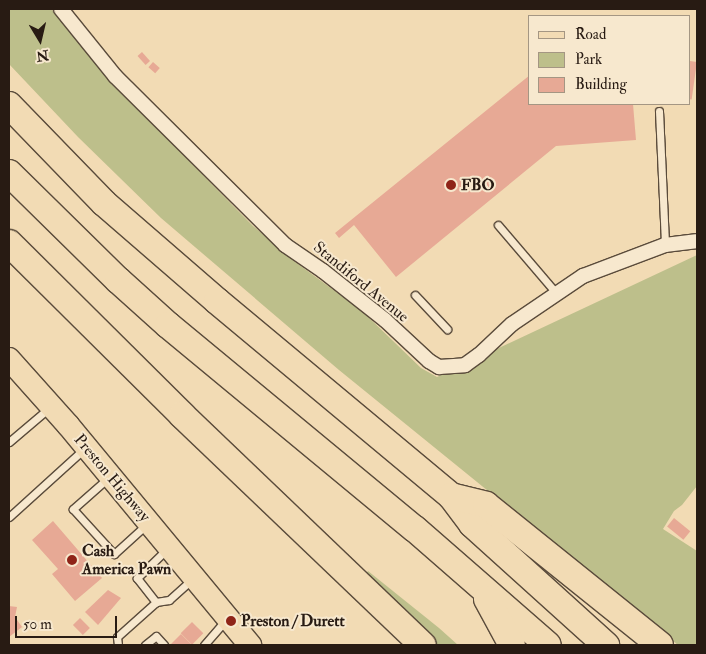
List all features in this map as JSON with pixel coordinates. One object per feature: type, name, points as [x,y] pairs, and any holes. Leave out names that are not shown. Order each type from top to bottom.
[{"type":"highway","points":[[9,105],[104,203],[216,301],[451,496],[472,524],[606,645]]},
{"type":"highway","points":[[9,173],[111,273],[168,325],[478,583],[548,645]]},
{"type":"highway","points":[[9,243],[182,415],[423,645]]},
{"type":"highway","points":[[451,496],[486,505],[602,601],[660,645]]},
{"type":"highway","points":[[478,583],[512,645]]},
{"type":"main road","name":"Preston Highway","points":[[11,367],[52,406],[250,645]]},
{"type":"street","name":"Standiford Avenue","points":[[61,9],[115,76],[285,245],[323,271],[385,320],[429,361],[439,367],[465,365],[480,355],[512,324],[583,276],[665,245],[696,241]]},
{"type":"lane","points":[[659,112],[665,245]]},
{"type":"lane","points":[[498,225],[556,293]]},
{"type":"lane","points":[[415,295],[447,329]]},
{"type":"lane","points":[[9,442],[52,406]]},
{"type":"lane","points":[[9,516],[86,447]]},
{"type":"lane","points":[[110,476],[73,509],[114,554],[148,522]]},
{"type":"lane","points":[[156,602],[137,578],[170,548]]},
{"type":"lane","points":[[118,645],[117,637],[156,602],[169,600],[194,577]]},
{"type":"lane","points":[[204,645],[228,618]]},
{"type":"lane","points":[[145,645],[156,636],[164,645]]},
{"type":"green space","points":[[9,9],[51,9],[132,103],[253,226],[294,261],[362,311],[421,368],[437,377],[697,255],[697,486],[682,505],[674,511],[663,529],[697,551],[697,645],[678,645],[339,370],[161,218],[78,137],[9,64]]},
{"type":"green space","points":[[368,571],[458,645],[432,645],[362,580]]},
{"type":"building","points":[[142,52],[150,61],[146,65],[138,56]]},
{"type":"building","points":[[691,61],[697,62],[692,100],[691,100]]},
{"type":"building","points":[[153,62],[160,68],[155,73],[148,67]]},
{"type":"building","name":"FBO","points":[[528,77],[528,105],[633,105],[636,140],[556,146],[396,277],[354,225],[339,238],[335,233]]},
{"type":"building","points":[[674,518],[690,531],[683,540],[667,527]]},
{"type":"building","points":[[53,521],[102,578],[75,601],[52,574],[58,569],[32,540]]},
{"type":"building","points":[[108,590],[121,598],[98,625],[85,612]]},
{"type":"building","points":[[9,606],[17,607],[15,617],[22,627],[9,637]]},
{"type":"building","points":[[80,618],[90,628],[83,635],[73,625]]},
{"type":"building","points":[[192,622],[203,633],[192,645],[181,633]]},
{"type":"building","points":[[181,634],[192,645],[170,645]]},
{"type":"place","name":"FBO","points":[[451,185]]},
{"type":"place","name":"Cash America Pawn","points":[[72,560]]},
{"type":"place","name":"Preston / Durett","points":[[231,621]]}]
